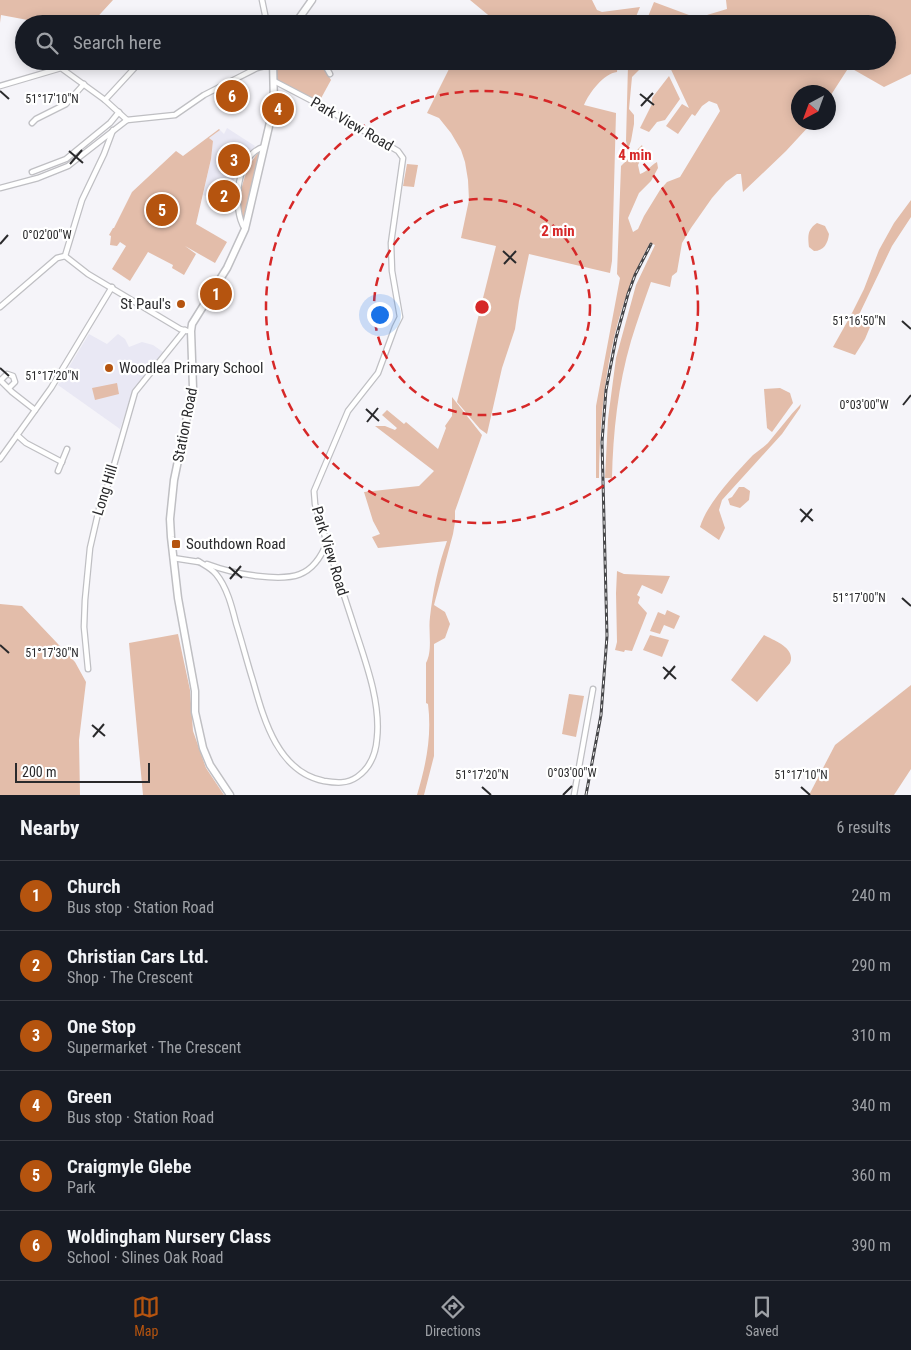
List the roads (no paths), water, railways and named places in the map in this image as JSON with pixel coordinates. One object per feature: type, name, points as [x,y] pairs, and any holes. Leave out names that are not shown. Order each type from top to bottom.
[{"type":"street","points":[[262,0],[265,15]]},
{"type":"street","points":[[301,15],[312,0]]},
{"type":"street","points":[[0,86],[54,70]]},
{"type":"street","points":[[64,70],[105,100],[127,120]]},
{"type":"street","points":[[105,100],[133,70]]},
{"type":"street","points":[[0,188],[38,178],[68,166],[127,120],[170,116],[180,112],[204,95],[253,70]]},
{"type":"street","name":"Station Road","points":[[230,795],[210,766],[203,748],[195,712],[194,691],[178,598],[170,519],[174,480],[193,388],[188,331],[227,268],[245,229],[274,105],[273,70]]},
{"type":"street","points":[[328,70],[330,74]]},
{"type":"street","name":"Park View Road","points":[[198,561],[216,574],[225,589],[235,617],[263,718],[280,750],[298,768],[320,780],[342,782],[359,776],[374,754],[378,737],[374,693],[315,504],[316,484],[348,411],[378,373],[394,327],[400,317],[392,271],[391,242],[403,158],[398,151],[318,104],[274,81]]},
{"type":"street","points":[[32,123],[36,119],[66,104],[84,84]]},
{"type":"street","points":[[32,172],[66,159],[110,123],[119,112]]},
{"type":"street","points":[[66,256],[82,200],[114,129]]},
{"type":"street","points":[[245,229],[238,208],[238,182],[253,153],[259,148],[264,147]]},
{"type":"street","points":[[66,256],[88,274],[188,331]]},
{"type":"street","points":[[0,306],[57,258],[66,256]]},
{"type":"street","points":[[0,459],[51,388],[112,287]]},
{"type":"street","name":"Long Hill","points":[[88,670],[84,627],[85,600],[90,548],[98,509],[110,479],[135,392],[188,331]]},
{"type":"street","points":[[9,388],[15,382],[13,376],[8,374],[0,380],[9,388],[35,410]]},
{"type":"street","points":[[17,435],[26,444],[62,462]]},
{"type":"street","points":[[58,471],[67,449]]},
{"type":"street","points":[[173,558],[198,561],[220,569],[244,574],[279,579],[289,578],[313,566],[322,555],[326,542]]},
{"type":"street","points":[[574,795],[593,689]]},
{"type":"railway","points":[[586,795],[601,715],[607,636],[602,442],[606,390],[616,338],[628,294],[635,275],[651,244]]},
{"type":"place","name":"Woldingham Nursery Class","points":[[232,96]]},
{"type":"place","name":"Green","points":[[278,109]]},
{"type":"place","name":"One Stop","points":[[234,160]]},
{"type":"place","name":"Christian Cars Ltd.","points":[[224,196]]},
{"type":"place","name":"Craigmyle Glebe","points":[[162,210]]},
{"type":"place","name":"Church","points":[[216,294]]},
{"type":"place","name":"St Paul's","points":[[181,304]]},
{"type":"place","name":"Woodlea Primary School","points":[[109,368]]},
{"type":"place","name":"Southdown Road","points":[[176,544]]}]
